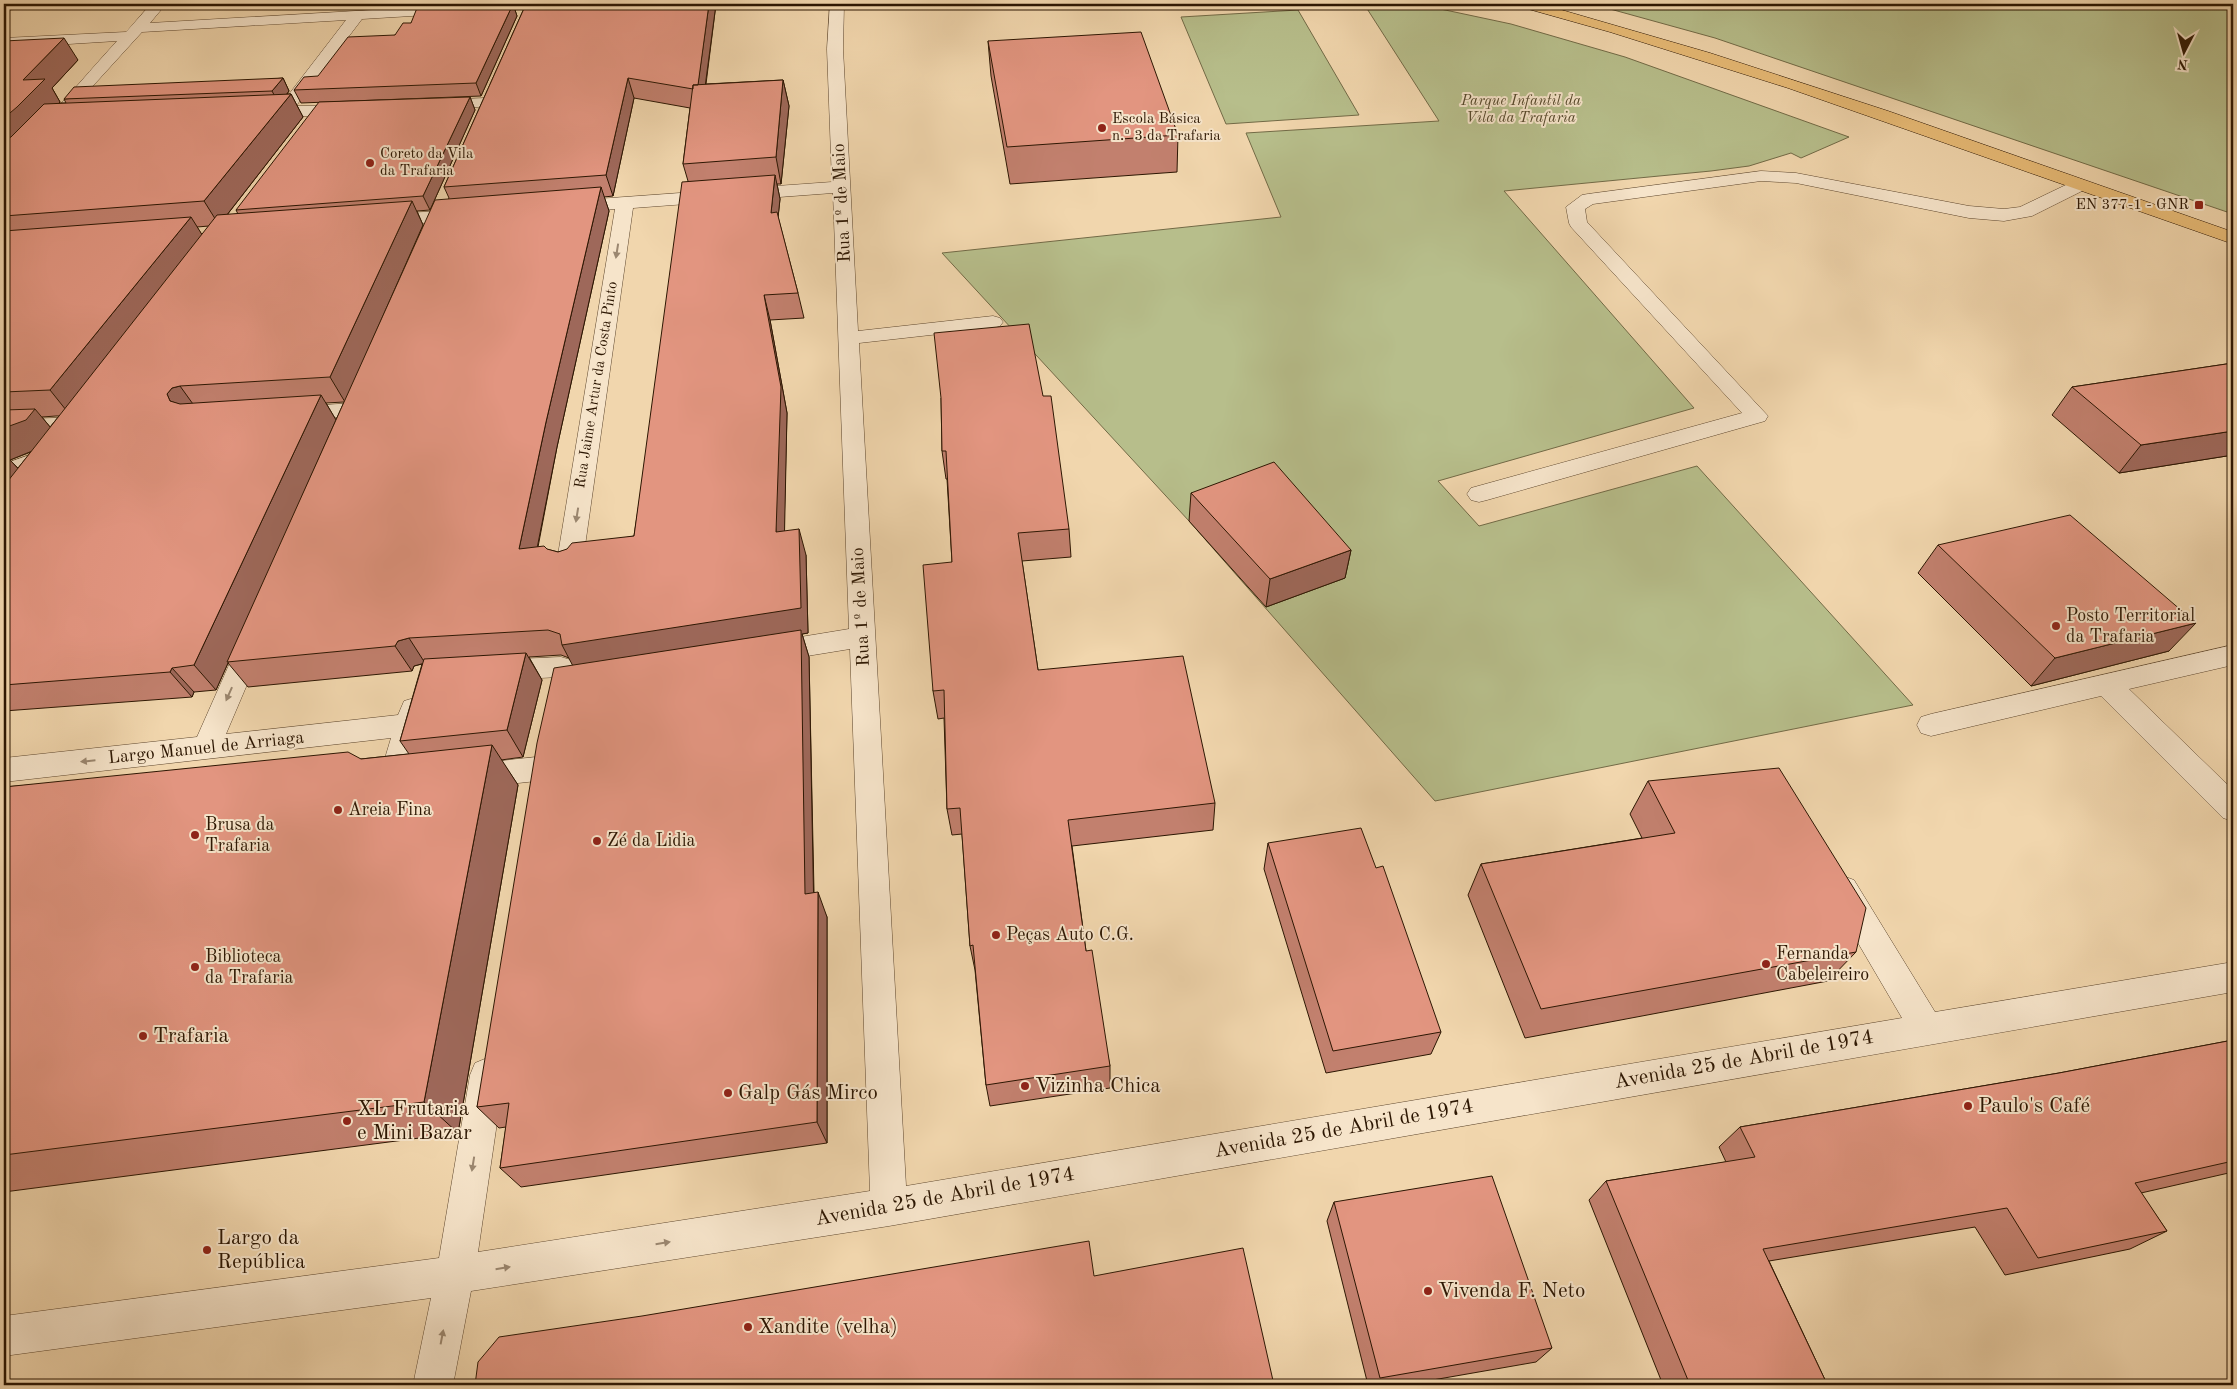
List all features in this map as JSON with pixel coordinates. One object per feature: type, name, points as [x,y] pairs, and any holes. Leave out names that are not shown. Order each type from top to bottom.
[{"type":"main road","points":[[4,6],[44,4]]},
{"type":"main road","points":[[1526,4],[1624,30],[1738,66],[2233,238]]},
{"type":"street","points":[[4,167],[25,150],[54,120],[159,4]]},
{"type":"street","points":[[4,43],[358,15],[538,4]]},
{"type":"street","points":[[523,22],[538,4]]},
{"type":"street","name":"Rua 1º de Maio","points":[[836,5],[835,49],[888,1207]]},
{"type":"street","points":[[284,112],[358,15]]},
{"type":"street","points":[[480,120],[495,85]]},
{"type":"street","points":[[418,106],[487,103]]},
{"type":"street","points":[[246,113],[369,108]]},
{"type":"street","points":[[308,126],[320,110]]},
{"type":"street","points":[[54,120],[73,119]]},
{"type":"street","points":[[1479,494],[1757,416],[1578,223],[1575,207],[1588,198],[1761,176],[1796,178],[1969,212],[2004,215],[2025,212],[2080,185]]},
{"type":"street","points":[[556,208],[842,187]]},
{"type":"street","name":"Rua Jaime Artur da Costa Pinto","points":[[569,567],[625,203]]},
{"type":"street","points":[[360,222],[442,208],[477,214]]},
{"type":"street","points":[[426,243],[442,208]]},
{"type":"street","points":[[848,338],[993,322]]},
{"type":"street","points":[[275,415],[353,411]]},
{"type":"street","points":[[4,427],[85,417],[33,482]]},
{"type":"street","points":[[4,472],[57,452]]},
{"type":"street","points":[[206,748],[261,620]]},
{"type":"street","points":[[747,655],[862,637]]},
{"type":"street","points":[[1930,724],[2233,655]]},
{"type":"street","points":[[474,672],[563,682]]},
{"type":"street","points":[[421,782],[392,785],[408,725],[422,683]]},
{"type":"street","points":[[2107,684],[2233,809]]},
{"type":"street","name":"Largo Manuel de Arriaga","points":[[4,770],[408,725]]},
{"type":"street","points":[[450,779],[538,769]]},
{"type":"street","points":[[1827,863],[1927,1029]]},
{"type":"street","name":"Avenida 25 de Abril de 1974","points":[[455,1276],[888,1207],[2233,977]]},
{"type":"street","points":[[433,1385],[455,1276],[493,1042]]},
{"type":"street","points":[[4,1336],[455,1276]]},
{"type":"green space","name":"Parque Infantil da Vila da Trafaria","points":[[1364,4],[1417,4],[1511,24],[1625,57],[1849,137],[1801,158],[1791,153],[1749,166],[1504,191],[1694,408],[1438,481],[1479,526],[1697,466],[1913,705],[1435,801],[1189,521],[942,253],[1281,217],[1246,133],[1439,121]]},
{"type":"green space","points":[[1592,4],[2233,4],[2233,214],[1715,38]]},
{"type":"green space","points":[[1298,10],[1359,115],[1226,124],[1181,17]]},
{"type":"building","points":[[513,4],[476,83],[294,90],[304,77],[318,76],[348,37],[395,35],[403,23],[411,23],[417,8]]},
{"type":"building","points":[[526,4],[709,4],[698,85],[693,85],[693,89],[628,78],[606,175],[444,187]]},
{"type":"building","points":[[1141,32],[1178,135],[1007,147],[988,41]]},
{"type":"building","points":[[64,38],[23,80],[45,79],[4,118],[4,41]]},
{"type":"building","points":[[283,78],[272,91],[64,99],[74,87]]},
{"type":"building","points":[[783,80],[776,157],[683,164],[693,85]]},
{"type":"building","points":[[291,94],[204,201],[4,216],[4,141],[11,137],[44,104]]},
{"type":"building","points":[[470,97],[423,196],[236,210],[319,102]]},
{"type":"building","points":[[775,175],[771,213],[777,212],[798,293],[764,295],[781,387],[776,532],[799,529],[801,608],[562,645],[560,634],[548,630],[409,638],[398,641],[395,646],[227,662],[435,200],[601,187],[546,422],[519,549],[544,546],[547,549],[558,552],[567,549],[572,543],[634,536],[682,182]]},
{"type":"building","points":[[412,201],[330,377],[180,386],[172,388],[167,394],[170,401],[180,404],[321,395],[194,665],[172,668],[170,672],[4,685],[4,486],[217,215]]},
{"type":"building","points":[[191,217],[50,390],[4,392],[4,231]]},
{"type":"building","points":[[1029,324],[1043,396],[1051,396],[1069,529],[1018,533],[1038,670],[1183,656],[1215,803],[1068,820],[1086,951],[1092,950],[1110,1066],[986,1085],[973,945],[970,946],[960,808],[947,809],[944,690],[933,691],[923,565],[952,562],[946,451],[942,451],[941,398],[934,333]]},
{"type":"building","points":[[2233,363],[2233,431],[2141,445],[2072,387]]},
{"type":"building","points":[[35,409],[26,420],[4,428],[4,410]]},
{"type":"building","points":[[1274,462],[1351,550],[1270,579],[1191,493]]},
{"type":"building","points":[[2070,515],[2196,623],[2055,658],[1938,545]]},
{"type":"building","points":[[801,630],[805,894],[818,892],[817,1122],[500,1168],[509,1103],[477,1107],[537,743],[554,668]]},
{"type":"building","points":[[526,653],[507,730],[400,741],[424,659]]},
{"type":"building","points":[[492,745],[424,1102],[4,1155],[4,787],[348,752],[361,759]]},
{"type":"building","points":[[1779,768],[1866,908],[1856,952],[1541,1009],[1481,864],[1675,833],[1648,781]]},
{"type":"building","points":[[1361,828],[1376,868],[1383,866],[1441,1032],[1333,1051],[1268,843]]},
{"type":"building","points":[[2233,1040],[2233,1161],[2135,1183],[2167,1231],[2038,1258],[2007,1208],[1763,1249],[1827,1384],[1690,1385],[1606,1181],[1755,1157],[1740,1127],[2059,1073]]},
{"type":"building","name":"Vivenda F. Neto","points":[[1492,1176],[1552,1348],[1380,1378],[1334,1202]]},
{"type":"building","points":[[1089,1241],[1094,1276],[1243,1248],[1274,1385],[475,1385],[478,1362],[499,1337],[642,1316]]},
{"type":"place","name":"Escola Básica n.º 3 da Trafaria","points":[[1102,128]]},
{"type":"place","name":"Coreto da Vila da Trafaria","points":[[370,163]]},
{"type":"place","name":"EN 377-1 - GNR","points":[[2199,205]]},
{"type":"place","name":"Posto Territorial da Trafaria","points":[[2056,626]]},
{"type":"place","name":"Areia Fina","points":[[338,810]]},
{"type":"place","name":"Brusa da Trafaria","points":[[195,835]]},
{"type":"place","name":"Zé da Lidia","points":[[597,841]]},
{"type":"place","name":"Peças Auto C.G.","points":[[996,935]]},
{"type":"place","name":"Fernanda Cabeleireiro","points":[[1766,964]]},
{"type":"place","name":"Biblioteca da Trafaria","points":[[195,967]]},
{"type":"place","name":"Trafaria","points":[[143,1036]]},
{"type":"place","name":"Vizinha Chica","points":[[1025,1086]]},
{"type":"place","name":"Galp Gás Mirco","points":[[728,1093]]},
{"type":"place","name":"Paulo's Café","points":[[1968,1106]]},
{"type":"place","name":"XL Frutaria e Mini Bazar","points":[[347,1121]]},
{"type":"place","name":"Largo da República","points":[[207,1250]]},
{"type":"place","name":"Vivenda F. Neto","points":[[1428,1291]]},
{"type":"place","name":"Xandite (velha)","points":[[748,1327]]}]
